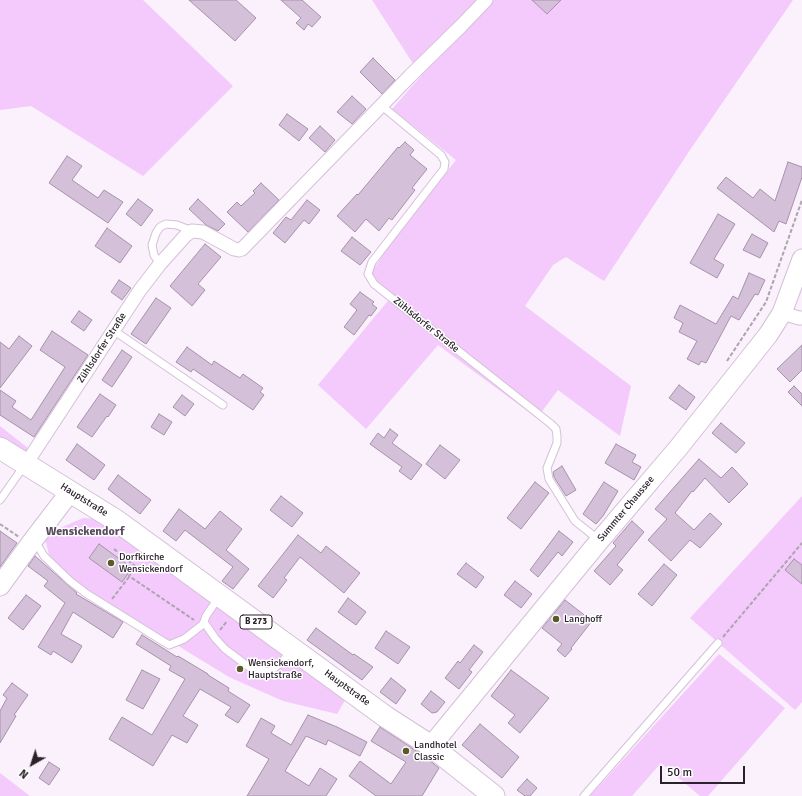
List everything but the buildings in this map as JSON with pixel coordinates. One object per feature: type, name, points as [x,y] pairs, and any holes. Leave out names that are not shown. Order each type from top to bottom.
[{"type":"main road","name":"Summter Chaussee","points":[[430,746],[684,440],[768,335],[782,313],[802,259]]},
{"type":"main road","name":"Hauptstraße","points":[[0,448],[116,521],[386,717],[430,746],[494,796]]},
{"type":"main road","points":[[0,586],[27,541],[70,492]]},
{"type":"street","points":[[192,231],[203,232],[234,249],[242,249],[486,0]]},
{"type":"street","name":"Zühlsdorfer Straße","points":[[26,464],[113,330],[160,264],[186,235],[192,231]]},
{"type":"street","points":[[782,313],[802,318]]},
{"type":"lane","name":"Zühlsdorfer Straße","points":[[382,106],[441,155],[445,162],[444,168],[372,262],[368,274],[374,284],[556,429],[557,443],[547,468],[550,479],[576,521],[600,540]]},
{"type":"lane","points":[[160,264],[154,255],[152,245],[156,233],[160,227],[166,224],[178,225],[192,231]]},
{"type":"lane","points":[[113,330],[223,405]]},
{"type":"lane","points":[[0,500],[26,464]]},
{"type":"lane","points":[[27,541],[38,546],[44,556],[70,581],[87,594],[170,645],[184,639],[203,623],[220,596]]},
{"type":"lane","points":[[203,623],[214,638],[225,649],[249,667],[269,672],[282,662],[292,648]]},
{"type":"lane","points":[[584,796],[718,643]]},
{"type":"path","points":[[723,366],[766,302],[802,200]]},
{"type":"path","points":[[0,524],[27,541]]},
{"type":"path","points":[[718,643],[802,543]]},
{"type":"path","points":[[111,601],[134,569],[134,566],[114,549]]},
{"type":"path","points":[[129,576],[203,623]]},
{"type":"path","points":[[214,638],[237,608]]},
{"type":"shaded area","points":[[0,0],[143,0],[233,86],[143,176],[31,106],[0,110]]},
{"type":"shaded area","points":[[372,0],[793,0],[692,147],[604,281],[566,257],[553,265],[525,306],[631,386],[620,436],[558,390],[537,418],[438,345],[366,429],[318,385],[392,296],[370,275],[387,248],[456,160],[392,109],[421,76]]},
{"type":"shaded area","points":[[0,426],[33,452],[28,455],[0,442]]},
{"type":"shaded area","points":[[802,496],[802,702],[795,710],[690,618]]},
{"type":"shaded area","points":[[83,518],[100,519],[347,697],[337,714],[283,701],[229,677],[71,579],[49,555],[45,539],[60,528]]},
{"type":"shaded area","points":[[719,654],[785,708],[708,796],[700,796],[661,763],[632,796],[590,796]]},
{"type":"shaded area","points":[[0,773],[30,796],[0,796]]},
{"type":"place","name":"Dorfkirche Wensickendorf","points":[[111,563]]},
{"type":"place","name":"Langhoff","points":[[556,619]]},
{"type":"place","name":"Wensickendorf, Hauptstraße","points":[[240,669]]},
{"type":"place","name":"Landhotel Classic","points":[[406,751]]},
{"type":"district","name":"Wensickendorf","points":[[85,532]]}]
